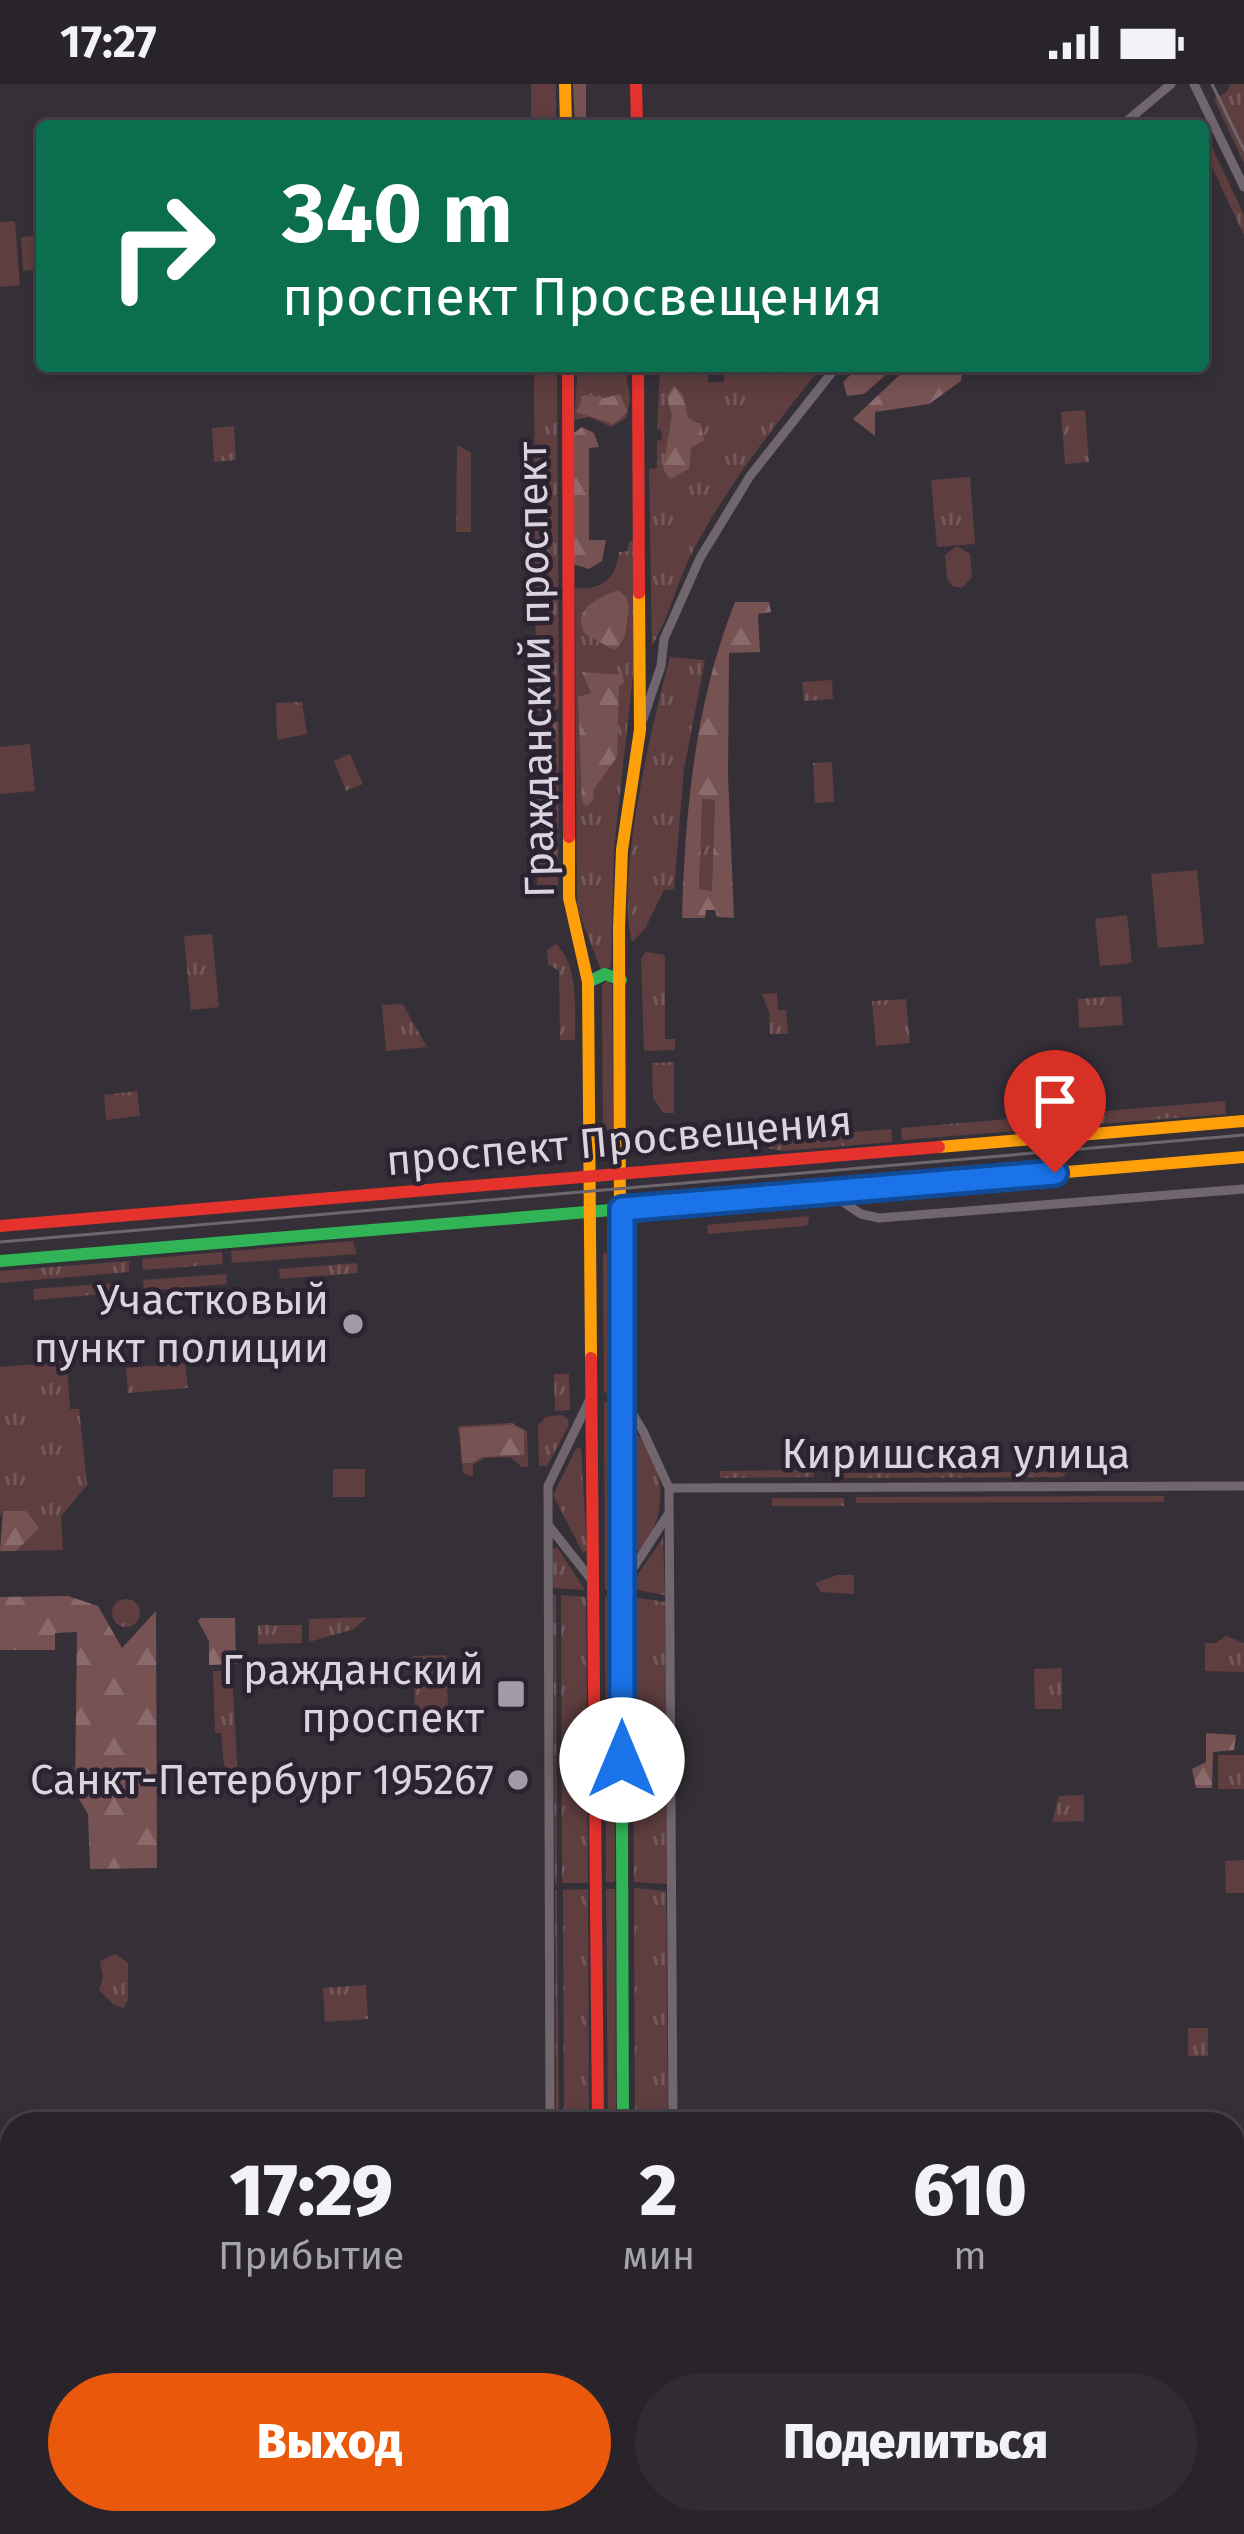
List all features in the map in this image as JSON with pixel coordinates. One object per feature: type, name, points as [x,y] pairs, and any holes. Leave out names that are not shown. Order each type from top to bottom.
[{"type":"main road","points":[[566,84],[566,120]]},
{"type":"main road","points":[[636,84],[637,120]]},
{"type":"main road","name":"Гражданский проспект","points":[[568,372],[568,898],[588,982],[598,2112]]},
{"type":"main road","name":"Гражданский проспект","points":[[623,2112],[622,850],[640,730],[638,372]]},
{"type":"main road","points":[[588,982],[605,974],[621,980]]},
{"type":"main road","name":"проспект Просвещения","points":[[0,1226],[1244,1121]]},
{"type":"main road","name":"проспект Просвещения","points":[[0,1261],[1244,1157]]},
{"type":"street","points":[[1127,120],[1171,84]]},
{"type":"street","points":[[1194,84],[1244,187]]},
{"type":"street","points":[[640,730],[661,666],[664,639],[700,557],[750,476],[832,372]]},
{"type":"street","points":[[641,647],[650,652],[664,639]]},
{"type":"street","points":[[828,1192],[861,1214],[879,1218],[1244,1189]]},
{"type":"street","points":[[622,1397],[644,1431],[669,1487],[674,2112]]},
{"type":"street","points":[[550,2112],[548,1486],[590,1400]]},
{"type":"street","name":"Киришская улица","points":[[669,1487],[1244,1486]]},
{"type":"street","points":[[621,1587],[668,1513]]},
{"type":"street","points":[[549,1526],[594,1583]]},
{"type":"green space","points":[[531,84],[556,84],[556,120],[531,120]]},
{"type":"green space","points":[[573,84],[586,84],[586,117],[595,120],[575,120]]},
{"type":"green space","points":[[1230,84],[1244,84],[1244,163],[1214,99],[1227,92]]},
{"type":"green space","points":[[1209,141],[1244,215],[1244,235],[1209,161]]},
{"type":"green space","points":[[15,221],[20,285],[0,287],[0,222]]},
{"type":"green space","points":[[36,236],[36,270],[23,271],[21,237]]},
{"type":"green space","points":[[534,372],[557,372],[559,708],[536,711]]},
{"type":"green space","points":[[578,372],[626,372],[630,400],[626,418],[611,427],[590,417],[574,420]]},
{"type":"green space","points":[[660,372],[708,374],[708,382],[723,382],[728,372],[817,372],[721,502],[687,563],[652,646],[649,469],[657,468],[657,441],[662,440],[661,429],[657,429]]},
{"type":"green space","points":[[854,372],[889,372],[864,394],[847,396],[843,382]]},
{"type":"green space","points":[[903,372],[962,372],[961,381],[929,404],[875,412],[875,436],[853,419]]},
{"type":"green space","points":[[674,386],[683,395],[688,418],[701,425],[704,440],[691,448],[689,469],[670,479],[663,469],[672,415],[667,396]]},
{"type":"green space","points":[[620,394],[628,412],[613,424],[576,412],[584,395]]},
{"type":"green space","points":[[1085,410],[1089,462],[1065,464],[1061,412]]},
{"type":"green space","points":[[234,426],[236,460],[214,462],[212,428]]},
{"type":"green space","points":[[582,427],[594,433],[599,447],[589,448],[589,540],[606,540],[602,561],[589,569],[573,564],[574,433]]},
{"type":"green space","points":[[457,445],[471,453],[471,532],[456,532]]},
{"type":"green space","points":[[970,477],[975,544],[937,547],[931,480]]},
{"type":"green space","points":[[633,541],[634,666],[614,849],[611,967],[601,970],[577,908],[575,588],[606,581],[619,552],[628,551]]},
{"type":"green space","points":[[957,546],[970,554],[972,577],[962,588],[952,586],[947,578],[945,555]]},
{"type":"green space","points":[[618,590],[627,598],[627,619],[625,634],[614,650],[585,634],[581,618],[588,606]]},
{"type":"green space","points":[[735,602],[769,602],[771,612],[758,614],[760,652],[729,653],[734,918],[717,917],[715,910],[706,910],[705,918],[682,918],[695,758],[721,640]],"holes":[[[702,799],[715,800],[712,891],[699,889]]]},
{"type":"green space","points":[[670,657],[705,660],[684,769],[674,889],[664,890],[645,929],[632,942],[628,880],[632,842]]},
{"type":"green space","points":[[582,672],[623,675],[624,683],[619,686],[617,757],[586,806],[582,802],[578,697],[591,693]]},
{"type":"green space","points":[[832,680],[833,699],[804,701],[802,682]]},
{"type":"green space","points":[[302,702],[307,734],[277,740],[276,703]]},
{"type":"green space","points":[[536,719],[559,722],[558,892],[537,893]]},
{"type":"green space","points":[[30,744],[35,791],[0,794],[0,747]]},
{"type":"green space","points":[[350,754],[363,784],[346,791],[334,761]]},
{"type":"green space","points":[[832,762],[834,802],[815,803],[813,763]]},
{"type":"green space","points":[[701,799],[715,800],[713,891],[699,890]]},
{"type":"green space","points":[[1197,870],[1204,944],[1158,948],[1151,874]]},
{"type":"green space","points":[[1127,915],[1132,963],[1100,966],[1095,919]]},
{"type":"green space","points":[[212,934],[219,1007],[191,1010],[184,936]]},
{"type":"green space","points":[[556,944],[572,976],[575,1040],[560,1040],[559,971],[548,964],[547,950]]},
{"type":"green space","points":[[646,952],[665,955],[665,1039],[675,1039],[675,1050],[644,1051],[641,958]]},
{"type":"green space","points":[[607,981],[612,985],[613,1131],[603,1131],[602,985]]},
{"type":"green space","points":[[777,993],[778,1010],[786,1010],[788,1034],[770,1034],[762,994]]},
{"type":"green space","points":[[1121,996],[1123,1025],[1079,1028],[1078,999]]},
{"type":"green space","points":[[906,999],[910,1043],[876,1046],[872,1001]]},
{"type":"green space","points":[[402,1004],[427,1047],[386,1051],[382,1005]]},
{"type":"green space","points":[[674,1062],[674,1113],[663,1113],[653,1098],[652,1063]]},
{"type":"green space","points":[[137,1091],[140,1116],[106,1120],[104,1095]]},
{"type":"green space","points":[[1225,1101],[1226,1114],[902,1140],[901,1128]]},
{"type":"green space","points":[[891,1129],[892,1142],[782,1151],[768,1148],[768,1139]]},
{"type":"green space","points":[[809,1216],[808,1225],[803,1226],[708,1234],[707,1225]]},
{"type":"green space","points":[[353,1241],[357,1254],[232,1263],[231,1251]]},
{"type":"green space","points":[[222,1252],[223,1264],[143,1270],[142,1259]]},
{"type":"green space","points":[[603,1253],[612,1253],[612,1392],[604,1393]]},
{"type":"green space","points":[[129,1261],[129,1272],[0,1283],[0,1271]]},
{"type":"green space","points":[[357,1263],[358,1273],[280,1279],[279,1269]]},
{"type":"green space","points":[[226,1274],[227,1284],[144,1291],[143,1280]]},
{"type":"green space","points":[[116,1283],[116,1293],[34,1300],[33,1289]]},
{"type":"green space","points":[[67,1362],[70,1409],[79,1409],[87,1485],[61,1516],[63,1550],[16,1551],[38,1529],[3,1511],[0,1517],[0,1367]]},
{"type":"green space","points":[[185,1363],[188,1388],[128,1393],[126,1368]]},
{"type":"green space","points":[[554,1374],[569,1374],[570,1410],[555,1411]]},
{"type":"green space","points":[[604,1402],[612,1403],[614,1590],[605,1590]]},
{"type":"green space","points":[[562,1415],[569,1425],[547,1466],[539,1466],[538,1425],[546,1417]]},
{"type":"green space","points":[[512,1423],[527,1431],[528,1467],[510,1457],[484,1458],[473,1465],[473,1477],[463,1473],[458,1426]]},
{"type":"green space","points":[[512,1425],[524,1430],[524,1455],[462,1463],[460,1428]]},
{"type":"green space","points":[[635,1432],[653,1459],[660,1492],[655,1525],[637,1552],[631,1435]]},
{"type":"green space","points":[[581,1447],[587,1551],[583,1553],[553,1495]]},
{"type":"green space","points":[[333,1469],[365,1469],[365,1497],[333,1497]]},
{"type":"green space","points":[[815,1470],[813,1477],[720,1478],[720,1471]]},
{"type":"green space","points":[[1068,1472],[1062,1477],[835,1478],[829,1473]]},
{"type":"green space","points":[[1164,1496],[1164,1502],[856,1503],[856,1497]]},
{"type":"green space","points":[[772,1498],[844,1498],[844,1506],[772,1506]]},
{"type":"green space","points":[[3,1511],[26,1511],[39,1528],[16,1551],[0,1551]]},
{"type":"green space","points":[[663,1538],[665,1595],[633,1589],[638,1574]]},
{"type":"green space","points":[[557,1547],[585,1590],[553,1588],[553,1549]]},
{"type":"green space","points":[[854,1575],[854,1594],[821,1592],[815,1583]]},
{"type":"green space","points":[[556,1595],[557,1884],[555,1884]]},
{"type":"green space","points":[[561,1595],[586,1597],[588,1883],[562,1883]]},
{"type":"green space","points":[[68,1596],[98,1606],[122,1648],[156,1611],[157,1868],[90,1869],[88,1814],[75,1792],[77,1632],[55,1633],[55,1650],[0,1650],[0,1597]]},
{"type":"green space","points":[[605,1597],[614,1597],[615,1882],[606,1882]]},
{"type":"green space","points":[[632,1597],[665,1602],[667,1884],[634,1882]]},
{"type":"green space","points":[[126,1599],[136,1603],[140,1613],[136,1623],[126,1627],[116,1623],[112,1613],[116,1603]]},
{"type":"green space","points":[[367,1617],[354,1629],[309,1642],[309,1619]]},
{"type":"green space","points":[[235,1618],[236,1664],[209,1665],[209,1641],[198,1621]]},
{"type":"green space","points":[[258,1625],[302,1625],[302,1643],[258,1644]]},
{"type":"green space","points":[[1226,1636],[1244,1643],[1244,1672],[1205,1671],[1205,1643]]},
{"type":"green space","points":[[446,1655],[447,1682],[414,1683],[413,1656]]},
{"type":"green space","points":[[1062,1668],[1062,1709],[1035,1709],[1034,1669]]},
{"type":"green space","points":[[213,1671],[232,1671],[238,1780],[224,1765],[221,1733],[215,1733]]},
{"type":"green space","points":[[447,1682],[448,1710],[415,1711],[414,1683]]},
{"type":"green space","points":[[1206,1733],[1236,1735],[1234,1750],[1213,1752],[1212,1788],[1196,1788],[1192,1769],[1206,1762]]},
{"type":"green space","points":[[1218,1755],[1244,1755],[1244,1789],[1218,1789]]},
{"type":"green space","points":[[1084,1795],[1084,1821],[1052,1822],[1059,1796]]},
{"type":"green space","points":[[1244,1860],[1244,1893],[1226,1893],[1225,1861]]},
{"type":"green space","points":[[634,1888],[666,1891],[668,2112],[635,2112]]},
{"type":"green space","points":[[588,1889],[589,2112],[564,2112],[563,1890]]},
{"type":"green space","points":[[606,1889],[615,1889],[616,2112],[608,2112]]},
{"type":"green space","points":[[555,1890],[557,1890],[559,2112]]},
{"type":"green space","points":[[116,1954],[128,1963],[124,2008],[99,1990],[100,1961]]},
{"type":"green space","points":[[366,1985],[368,2019],[325,2022],[323,1988]]},
{"type":"green space","points":[[1188,2028],[1208,2028],[1208,2056],[1188,2056]]},
{"type":"tram line","points":[[1212,84],[1244,150]]},
{"type":"tram line","points":[[0,1242],[1244,1135]]},
{"type":"traffic: fast","points":[[588,982],[605,974],[621,980]]},
{"type":"traffic: fast","points":[[0,1261],[1007,1177]]},
{"type":"traffic: fast","points":[[620,1237],[623,2112]]},
{"type":"traffic: slow","points":[[565,84],[566,120]]},
{"type":"traffic: slow","points":[[620,1237],[619,928],[622,850],[640,730],[639,593]]},
{"type":"traffic: slow","points":[[569,837],[569,898],[588,982],[591,1358]]},
{"type":"traffic: slow","points":[[939,1147],[1244,1121]]},
{"type":"traffic: slow","points":[[1007,1177],[1244,1157]]},
{"type":"traffic: jam","points":[[636,84],[637,120]]},
{"type":"traffic: jam","points":[[568,372],[569,837]]},
{"type":"traffic: jam","points":[[638,372],[639,593]]},
{"type":"traffic: jam","points":[[0,1226],[939,1147]]},
{"type":"traffic: jam","points":[[591,1358],[598,2112]]},
{"type":"place","name":"Участковый пункт полиции","points":[[353,1324]]},
{"type":"place","name":"Гражданский проспект","points":[[511,1694]]},
{"type":"place","name":"Санкт-Петербург 195267","points":[[518,1780]]},
{"type":"route","points":[[622,1760],[622,1209],[1055,1173]]}]
